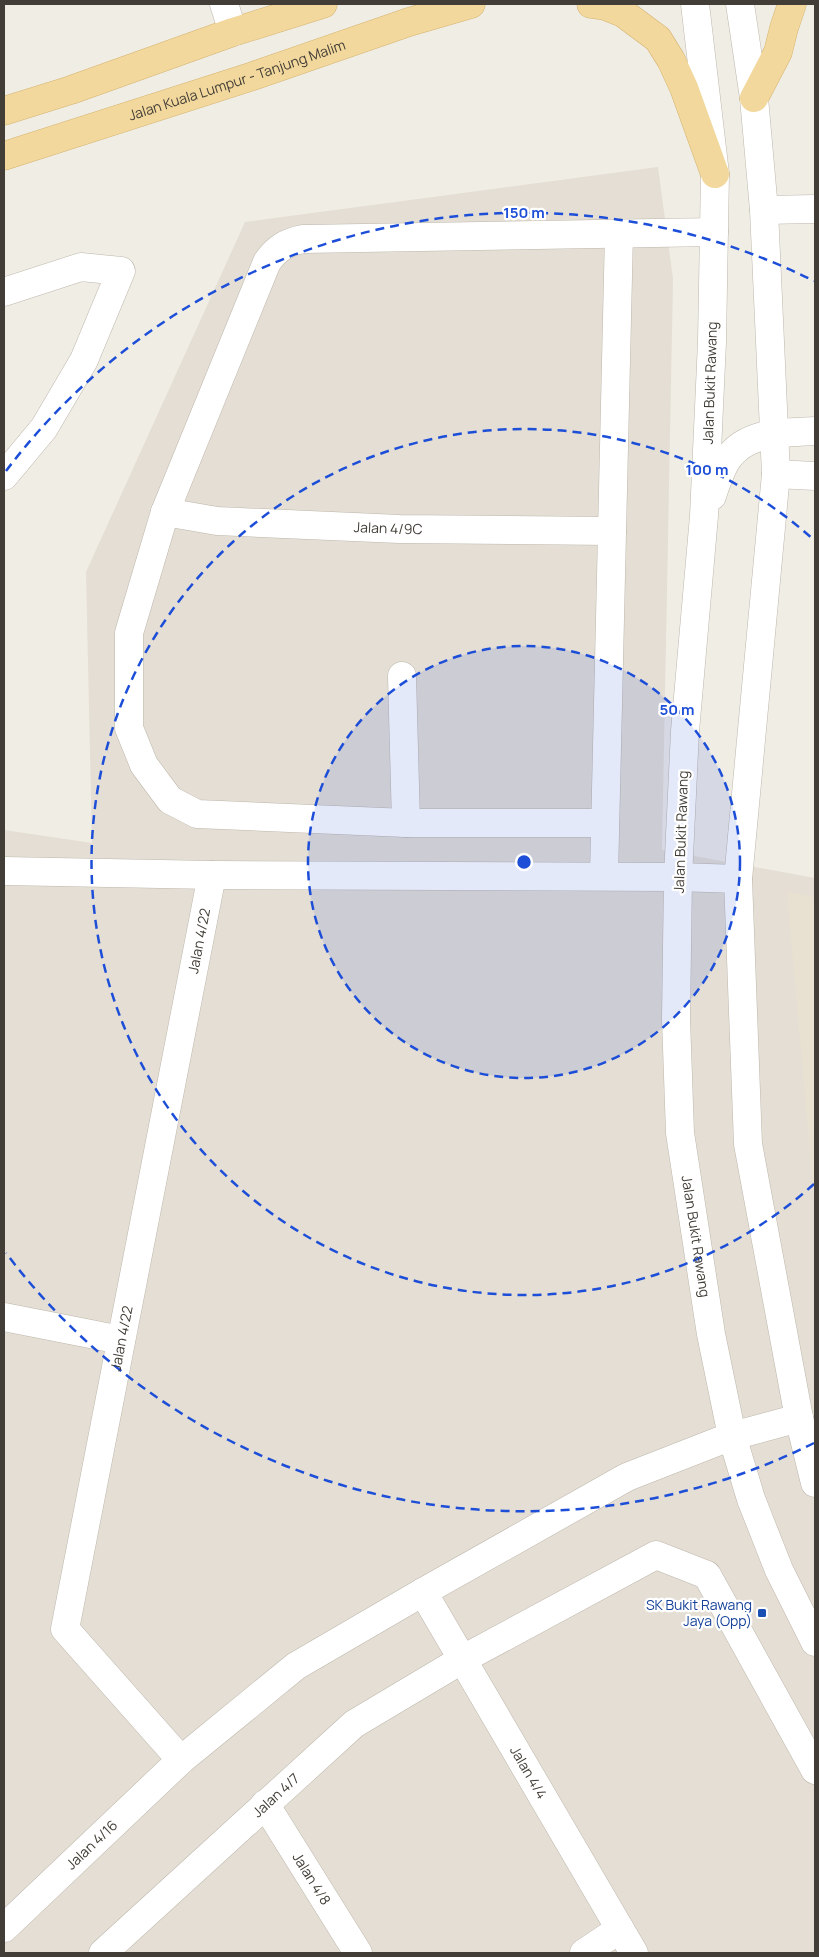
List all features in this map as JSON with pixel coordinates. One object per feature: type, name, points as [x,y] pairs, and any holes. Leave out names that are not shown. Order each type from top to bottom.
[{"type":"main road","points":[[4,110],[71,90],[233,32],[323,4]]},
{"type":"main road","name":"Jalan Kuala Lumpur - Tanjung Malim","points":[[4,156],[253,76],[409,22],[471,4]]},
{"type":"main road","points":[[591,4],[605,6],[623,13],[658,38],[684,88],[715,174]]},
{"type":"main road","points":[[754,98],[778,52],[792,4]]},
{"type":"street","points":[[224,4],[233,32]]},
{"type":"street","name":"Jalan Bukit Rawang","points":[[695,4],[715,174],[712,342],[704,516],[685,730],[678,877],[676,1019],[680,1133],[711,1334],[732,1436],[751,1499],[779,1570],[815,1642]]},
{"type":"street","points":[[740,4],[754,98],[764,210],[776,474],[738,879],[748,1144],[799,1418],[815,1483]]},
{"type":"street","points":[[4,94],[32,102]]},
{"type":"street","points":[[764,210],[815,209]]},
{"type":"street","points":[[605,824],[406,823],[197,814],[170,800],[144,765],[129,728],[129,633],[165,512],[268,262],[274,252],[282,245],[303,239],[714,232]]},
{"type":"street","points":[[604,876],[619,233]]},
{"type":"street","points":[[4,292],[81,267],[121,271],[84,360],[44,428],[4,476]]},
{"type":"street","points":[[704,516],[724,465],[742,443],[774,433],[815,431]]},
{"type":"street","points":[[776,474],[815,476]]},
{"type":"street","name":"Jalan 4/9C","points":[[165,512],[217,521],[390,529],[612,531]]},
{"type":"street","points":[[402,676],[406,823]]},
{"type":"street","points":[[4,871],[212,875],[604,876],[738,879]]},
{"type":"street","name":"Jalan 4/22","points":[[181,1760],[65,1629],[212,875]]},
{"type":"street","points":[[4,1317],[121,1340]]},
{"type":"street","name":"Jalan 4/16","points":[[5,1926],[181,1760],[296,1666],[627,1477],[732,1436],[799,1418]]},
{"type":"street","name":"Jalan 4/7","points":[[103,1953],[354,1724],[463,1659],[656,1555],[706,1576],[815,1770]]},
{"type":"street","name":"Jalan 4/4","points":[[423,1592],[634,1953]]},
{"type":"street","name":"Jalan 4/8","points":[[265,1804],[358,1953]]},
{"type":"street","points":[[584,1953],[620,1929]]},
{"type":"shaded area","points":[[658,167],[673,279],[662,850],[815,878],[815,1953],[4,1953],[4,830],[92,843],[86,572],[245,222]]},
{"type":"shaded area","points":[[787,892],[815,897],[815,1210]]},
{"type":"place","name":"SK Bukit Rawang Jaya (Opp)","points":[[762,1613]]}]
